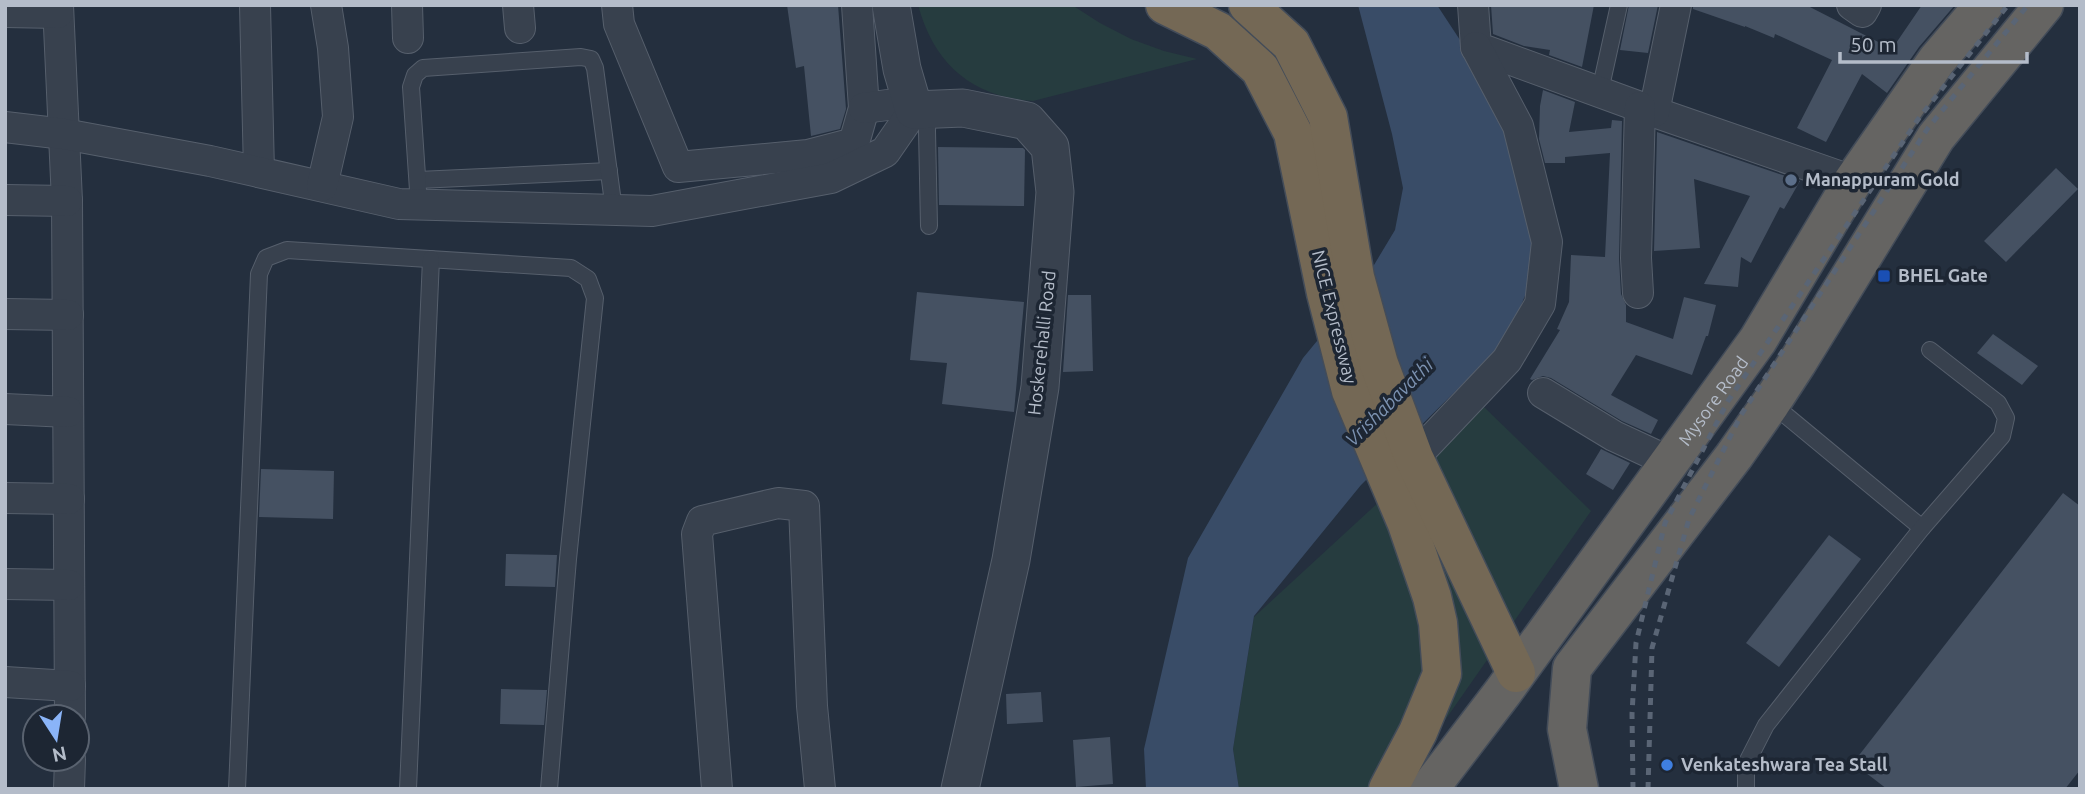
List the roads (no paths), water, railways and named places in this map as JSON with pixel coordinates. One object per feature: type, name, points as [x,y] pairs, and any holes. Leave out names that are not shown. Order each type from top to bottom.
[{"type":"highway","name":"NICE Expressway","points":[[1165,5],[1218,31],[1260,69],[1293,133],[1341,285],[1379,364],[1401,454],[1407,524],[1432,597],[1442,649],[1442,674],[1418,732],[1388,789]]},
{"type":"highway","name":"NICE Expressway","points":[[1248,5],[1291,44],[1328,117],[1341,285]]},
{"type":"highway","name":"Mysore Road","points":[[1429,789],[1758,340],[1853,181],[1937,60],[1984,5]]},
{"type":"highway","points":[[1579,789],[1567,729],[1572,668],[1775,406],[1797,363],[1936,137],[2044,5]]},
{"type":"highway","name":"NICE Expressway","points":[[1401,454],[1516,673]]},
{"type":"street","points":[[255,5],[259,172]]},
{"type":"street","points":[[322,186],[338,117],[333,48],[326,5]]},
{"type":"street","points":[[407,5],[408,38]]},
{"type":"street","points":[[617,5],[618,24],[678,167],[808,155],[854,144],[864,108],[857,5]]},
{"type":"street","points":[[891,5],[902,69],[918,107]]},
{"type":"street","points":[[1401,454],[1507,360],[1540,304],[1547,242],[1518,126],[1476,47],[1473,5]]},
{"type":"street","points":[[1638,293],[1636,258],[1647,110],[1676,5]]},
{"type":"street","points":[[1852,5],[1862,12],[1866,5]]},
{"type":"street","points":[[5,12],[58,9],[67,201],[70,703]]},
{"type":"street","points":[[1476,47],[1853,181]]},
{"type":"street","points":[[864,108],[918,107]]},
{"type":"street","points":[[5,127],[64,134],[210,161],[399,204],[418,192],[652,211],[831,178],[885,152],[918,107]]},
{"type":"street","name":"Hoskerehalli Road","points":[[918,107],[963,108],[1027,121],[1050,147],[1055,192],[1040,387],[1010,560],[960,789]]},
{"type":"street","points":[[5,200],[67,201]]},
{"type":"street","points":[[5,314],[68,315]]},
{"type":"street","points":[[1543,393],[1614,436],[1670,462]]},
{"type":"street","points":[[5,409],[68,412]]},
{"type":"street","points":[[5,498],[69,499]]},
{"type":"street","points":[[717,789],[697,534],[702,521],[778,503],[804,506],[812,706],[820,789]]},
{"type":"street","points":[[5,584],[69,585]]},
{"type":"street","points":[[5,682],[70,686]]},
{"type":"lane","points":[[1600,91],[1619,5]]},
{"type":"lane","points":[[609,171],[418,192],[411,87],[415,75],[423,68],[581,57],[591,59],[595,68],[609,171],[614,210]]},
{"type":"lane","points":[[918,107],[927,131],[929,226]]},
{"type":"lane","points":[[237,789],[259,274],[266,258],[287,250],[571,268],[588,279],[595,298],[568,559],[550,789]]},
{"type":"lane","points":[[408,789],[431,259]]},
{"type":"lane","points":[[1746,789],[1746,764],[1766,725],[1922,528],[2002,436],[2006,418],[1998,404],[1930,350]]},
{"type":"lane","points":[[1775,406],[1922,528]]},
{"type":"water","name":"Vrishabavathi","points":[[1358,5],[1437,5],[1502,104],[1528,184],[1533,275],[1508,339],[1361,485],[1254,616],[1233,749],[1239,789],[1146,789],[1144,749],[1188,558],[1303,358],[1359,290],[1395,230],[1403,188],[1392,134]]},
{"type":"railway","points":[[1633,789],[1632,714],[1636,643],[1665,523],[1728,401],[1919,118],[2008,5]]},
{"type":"railway","points":[[1648,789],[1652,648],[1689,519],[1741,415],[1928,128],[2028,5]]},
{"type":"place","name":"Manappuram Gold","points":[[1791,180]]},
{"type":"place","name":"BHEL Gate","points":[[1884,276]]},
{"type":"place","name":"Venkateshwara Tea Stall","points":[[1667,765]]}]
